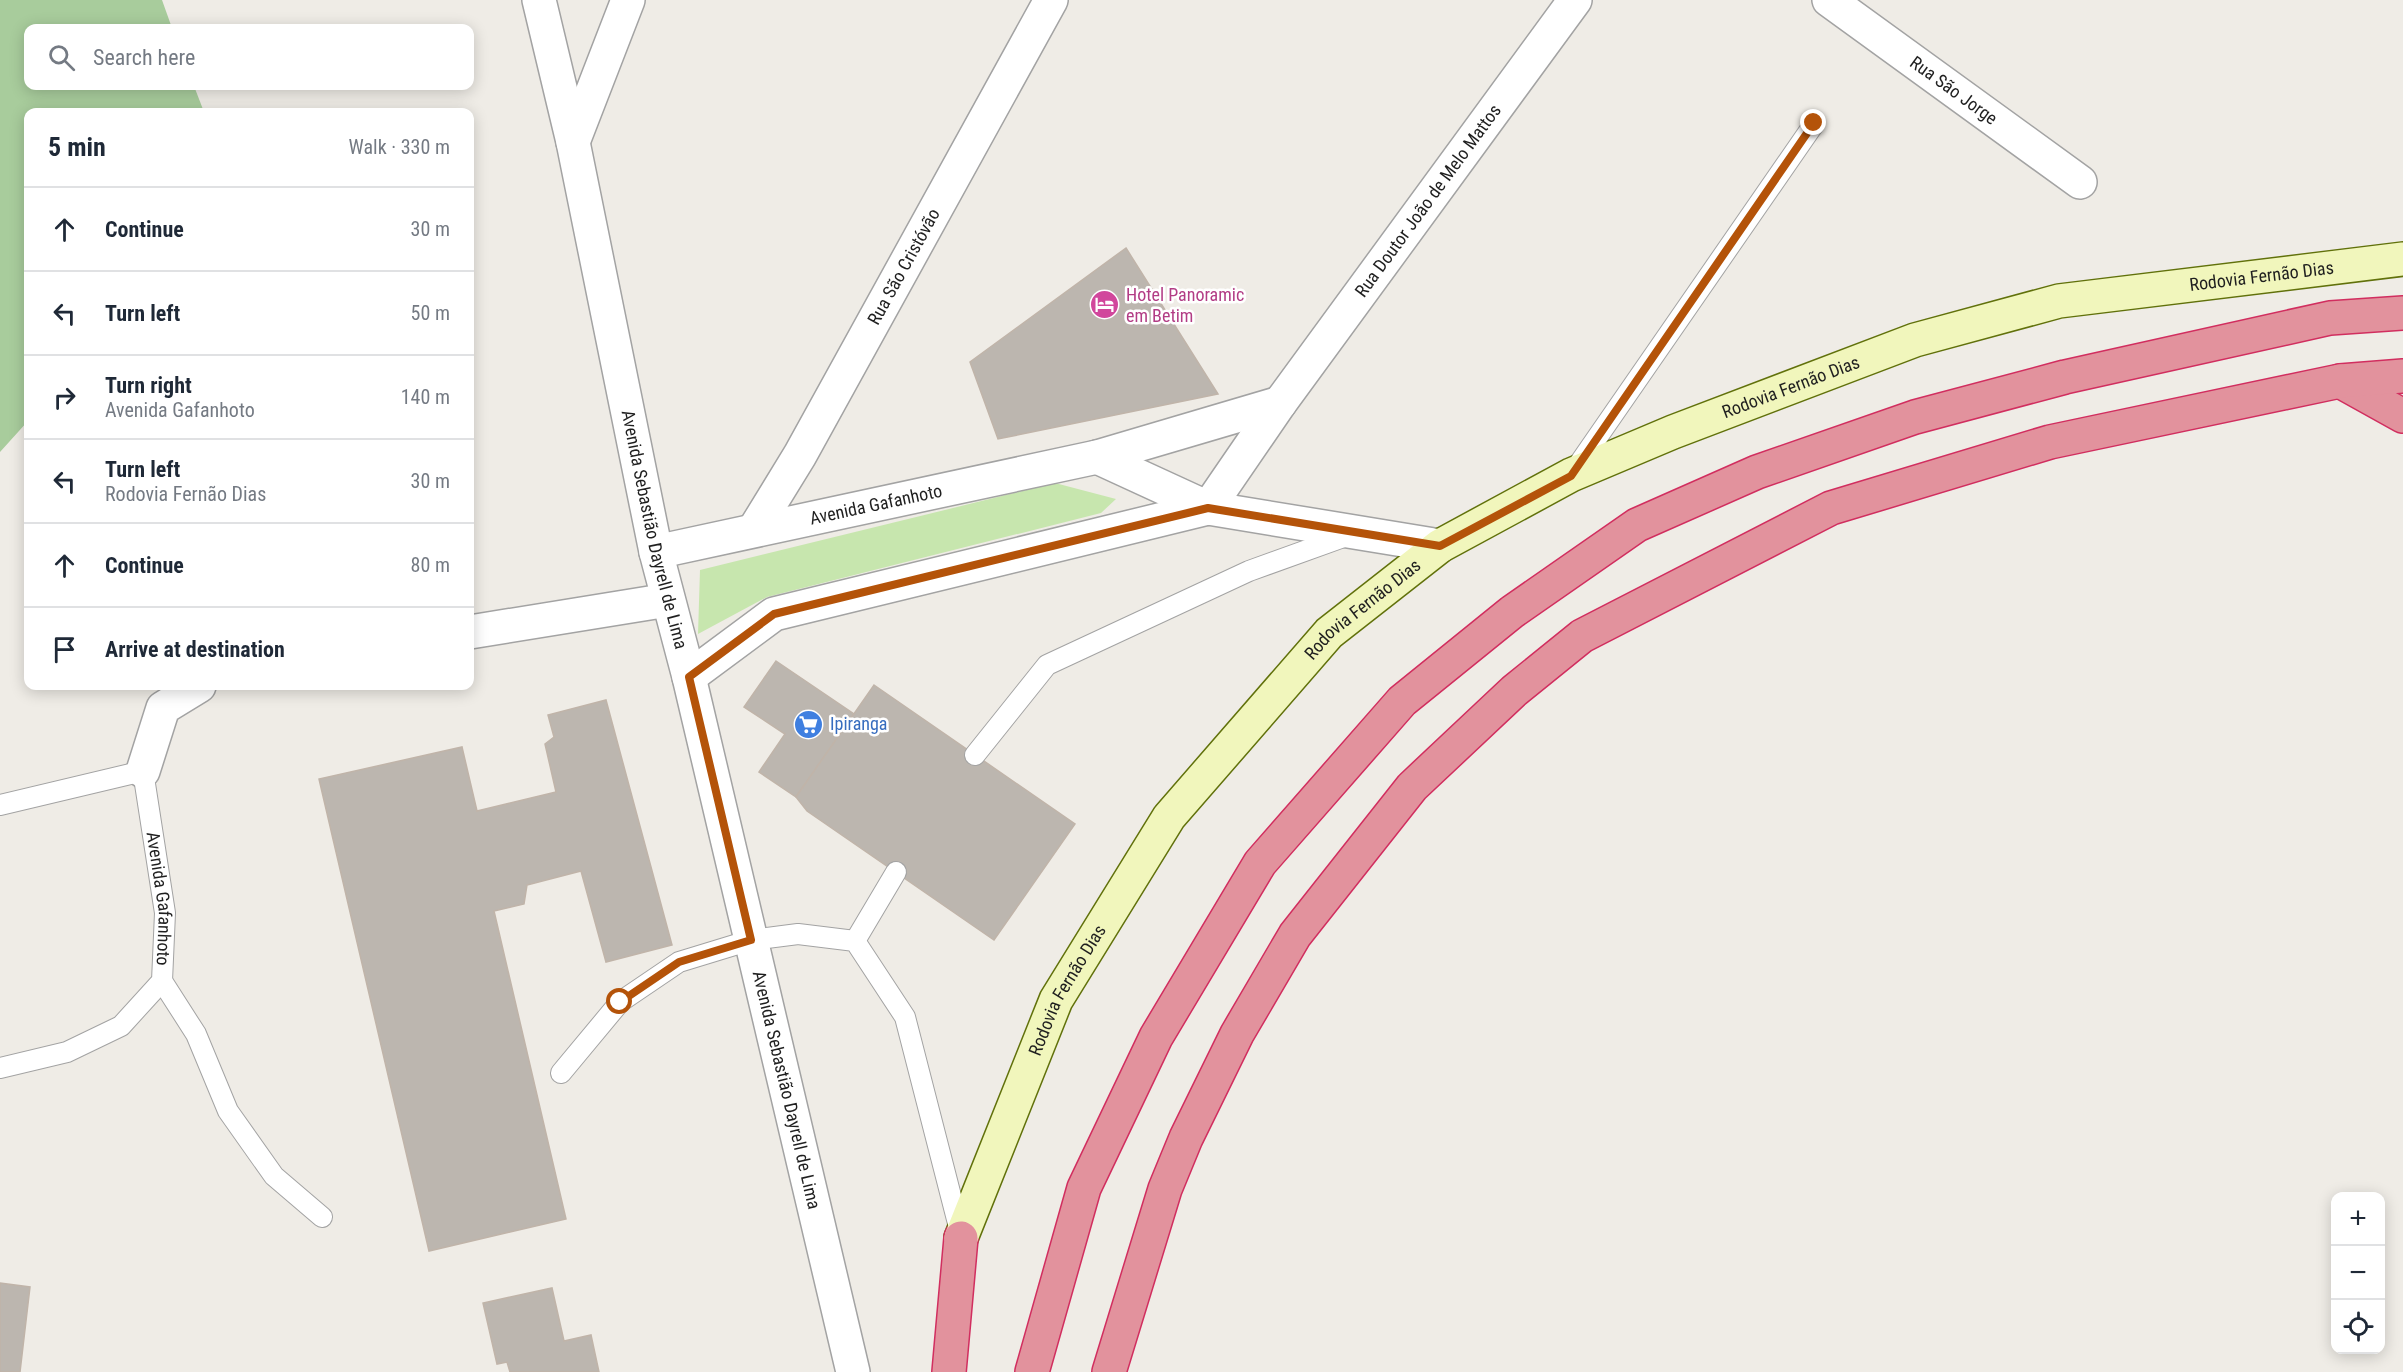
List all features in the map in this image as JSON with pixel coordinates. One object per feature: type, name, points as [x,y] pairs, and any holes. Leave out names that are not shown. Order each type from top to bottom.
[{"type":"highway","points":[[1032,1372],[1084,1188],[1156,1037],[1260,863],[1402,700],[1512,612],[1637,525],[1757,472],[1915,417],[2065,377],[2330,318],[2403,312]]},
{"type":"highway","points":[[1108,1372],[1165,1189],[1186,1137],[1237,1034],[1295,935],[1412,787],[1514,691],[1582,636],[1831,508],[2050,442],[2340,381],[2403,376]]},
{"type":"highway","points":[[2340,381],[2403,416]]},
{"type":"highway","points":[[950,1372],[961,1238]]},
{"type":"main road","name":"Rodovia Fernão Dias","points":[[961,1238],[1056,1000],[1169,817],[1329,633],[1440,546],[1571,476],[1674,432],[1915,340],[2060,301],[2403,259]]},
{"type":"street","name":"Avenida Sebastião Dayrell de Lima","points":[[539,0],[573,142],[656,552],[689,677],[853,1372]]},
{"type":"street","points":[[573,142],[628,0]]},
{"type":"street","name":"Rua São Cristóvão","points":[[754,531],[800,455],[1051,0]]},
{"type":"street","name":"Rua Doutor João de Melo Mattos","points":[[1208,508],[1280,403],[1575,0]]},
{"type":"street","name":"Rua São Jorge","points":[[1829,0],[2080,182]]},
{"type":"street","name":"Avenida Gafanhoto","points":[[656,552],[1097,457],[1280,403]]},
{"type":"street","points":[[1097,457],[1208,508],[1440,546]]},
{"type":"street","points":[[689,677],[774,614],[1208,508]]},
{"type":"street","points":[[474,631],[668,600]]},
{"type":"street","name":"Avenida Gafanhoto","points":[[143,771],[163,708],[192,690]]},
{"type":"lane","points":[[1571,476],[1814,123]]},
{"type":"lane","points":[[975,755],[1047,665],[1249,571],[1356,532]]},
{"type":"lane","points":[[0,805],[143,771]]},
{"type":"lane","name":"Avenida Gafanhoto","points":[[0,1068],[67,1052],[121,1026],[162,981],[165,913],[143,771]]},
{"type":"lane","points":[[855,941],[896,872]]},
{"type":"lane","points":[[561,1073],[620,1002],[679,962],[751,940],[798,934],[855,941],[905,1017],[961,1238]]},
{"type":"lane","points":[[162,981],[196,1034],[228,1111],[274,1176],[322,1217]]},
{"type":"green space","points":[[0,0],[162,0],[171,24],[24,24],[24,90],[196,90],[202,108],[24,108],[24,425],[0,452]]},
{"type":"green space","points":[[1055,483],[1116,499],[1101,513],[767,597],[698,634],[700,570]]},
{"type":"building","name":"Hotel Panoramic em Betim","points":[[1126,248],[1218,394],[998,439],[970,362]]},
{"type":"building","name":"Ipiranga","points":[[776,661],[854,714],[796,797],[759,772],[785,734],[744,707]]},
{"type":"building","points":[[874,685],[1075,824],[994,940],[807,811],[796,797]]},
{"type":"building","points":[[606,700],[672,945],[606,962],[581,871],[527,885],[524,904],[494,911],[566,1219],[429,1251],[319,779],[462,747],[477,811],[556,792],[545,744],[554,737],[548,715]]},
{"type":"building","points":[[0,1283],[30,1287],[20,1372],[0,1372]]},
{"type":"building","points":[[552,1288],[564,1341],[591,1335],[599,1372],[510,1372],[507,1362],[497,1364],[483,1303]]},
{"type":"place","name":"Hotel Panoramic em Betim","points":[[1105,305]]},
{"type":"place","name":"Ipiranga","points":[[809,724]]},
{"type":"route","points":[[620,1002],[679,962],[751,940],[689,677],[774,614],[1208,508],[1440,546],[1571,476],[1814,123]]}]
